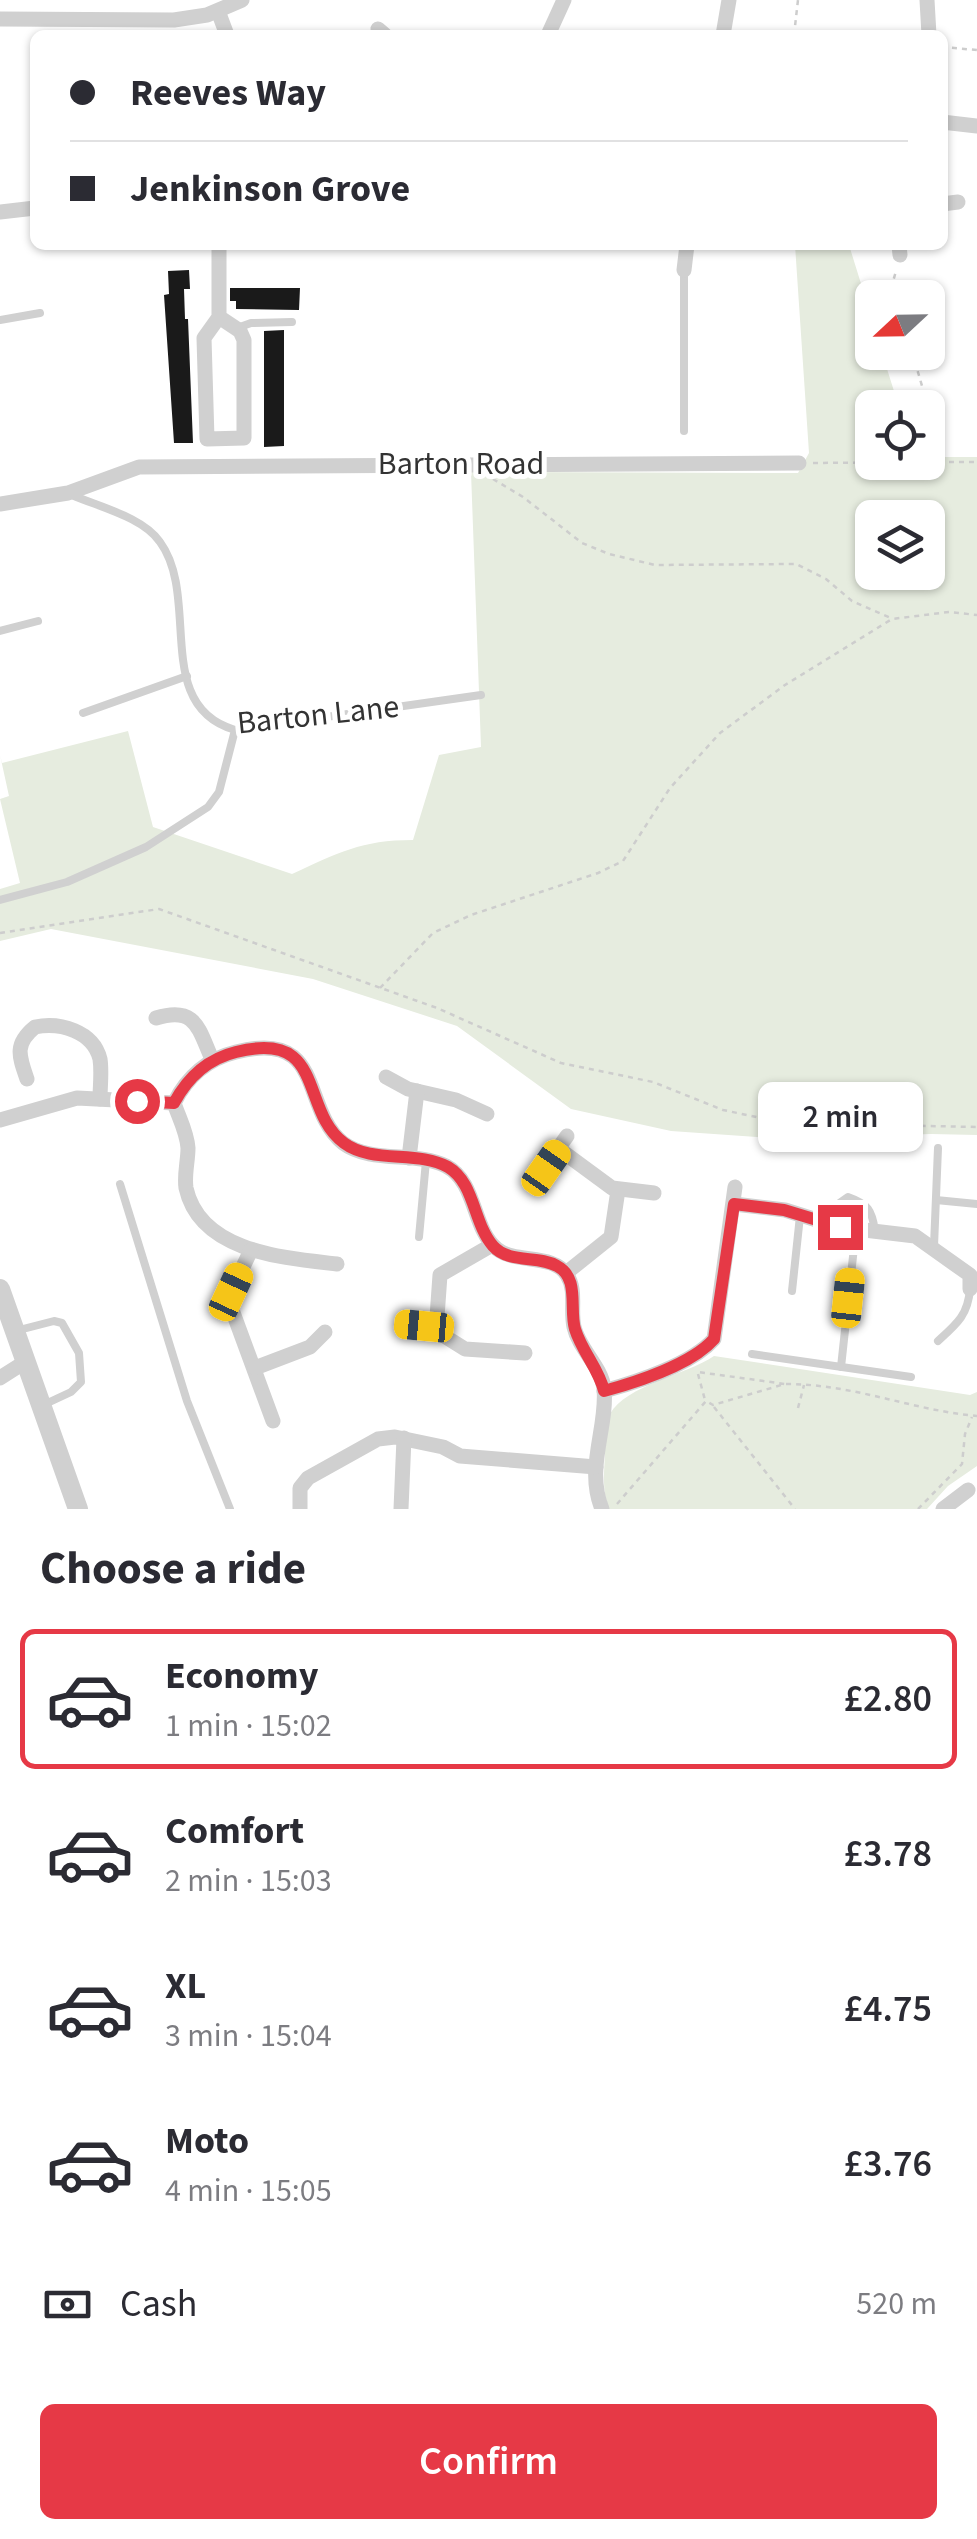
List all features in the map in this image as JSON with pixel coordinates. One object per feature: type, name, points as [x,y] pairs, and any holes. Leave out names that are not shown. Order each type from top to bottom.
[{"type":"street","points":[[126,0],[126,19]]},
{"type":"street","points":[[0,19],[174,20],[218,11],[242,0]]},
{"type":"street","points":[[550,30],[564,0]]},
{"type":"street","points":[[723,30],[728,0]]},
{"type":"street","points":[[926,0],[929,30]]},
{"type":"street","points":[[218,11],[225,30]]},
{"type":"street","points":[[948,123],[977,126]]},
{"type":"street","points":[[0,212],[30,209]]},
{"type":"street","points":[[219,250],[219,317],[204,338],[207,438],[244,438],[244,340],[237,328],[219,317]]},
{"type":"street","points":[[684,270],[687,250]]},
{"type":"street","name":"Barton Road","points":[[0,504],[68,493],[140,467],[800,463]]},
{"type":"street","points":[[156,1018],[168,1014],[188,1016],[195,1022],[212,1059]]},
{"type":"street","points":[[27,1079],[18,1056],[21,1040],[35,1027],[64,1026],[94,1045],[100,1058],[100,1099]]},
{"type":"street","points":[[174,1103],[199,1069],[212,1059],[267,1048],[288,1054],[302,1064],[324,1116],[342,1142],[356,1150],[444,1164],[460,1176],[492,1245],[511,1256],[557,1265],[566,1273],[573,1293],[574,1326],[604,1391],[596,1467],[602,1509]]},
{"type":"street","points":[[0,1062],[18,1056]]},
{"type":"street","points":[[386,1077],[417,1091],[474,1106],[487,1114]]},
{"type":"street","points":[[409,1158],[417,1091]]},
{"type":"street","points":[[0,1120],[77,1098],[174,1103]]},
{"type":"street","points":[[174,1103],[188,1146],[186,1184],[198,1216],[212,1230],[251,1250],[337,1264]]},
{"type":"street","points":[[546,1168],[563,1142],[612,1188],[654,1193]]},
{"type":"street","points":[[566,1273],[611,1237],[618,1190]]},
{"type":"street","points":[[604,1391],[630,1384],[698,1354],[714,1339],[735,1195],[825,1223],[915,1236],[934,1246],[972,1279]]},
{"type":"street","points":[[436,1331],[440,1275],[492,1245]]},
{"type":"street","points":[[251,1250],[231,1292],[231,1307],[273,1421]]},
{"type":"street","points":[[0,1289],[78,1509]]},
{"type":"street","points":[[404,1324],[436,1331],[465,1349],[525,1353]]},
{"type":"street","points":[[255,1368],[310,1348],[326,1332]]},
{"type":"street","points":[[0,1378],[25,1362]]},
{"type":"street","points":[[300,1509],[300,1488],[308,1478],[378,1439],[404,1438],[442,1446],[460,1456],[596,1467]]},
{"type":"street","points":[[401,1509],[404,1438]]},
{"type":"street","points":[[942,1509],[968,1490]]},
{"type":"lane","points":[[684,270],[684,431]]},
{"type":"lane","points":[[0,320],[40,314]]},
{"type":"lane","points":[[237,328],[251,323],[292,322]]},
{"type":"lane","name":"Barton Lane","points":[[68,493],[144,527],[160,541],[173,573],[190,696],[202,714],[215,724],[235,730],[481,695]]},
{"type":"lane","points":[[0,631],[38,621]]},
{"type":"lane","points":[[83,712],[187,676]]},
{"type":"lane","points":[[0,900],[66,882],[130,854],[208,807],[219,792],[235,730]]},
{"type":"lane","points":[[934,1246],[938,1148]]},
{"type":"lane","points":[[419,1237],[426,1161]]},
{"type":"lane","points":[[120,1184],[187,1401],[230,1509]]},
{"type":"lane","points":[[825,1223],[831,1209],[848,1197],[866,1203],[876,1231]]},
{"type":"lane","points":[[936,1200],[977,1204]]},
{"type":"lane","points":[[792,1291],[800,1215]]},
{"type":"lane","points":[[841,1367],[856,1229]]},
{"type":"lane","points":[[938,1341],[964,1319],[972,1279]]},
{"type":"lane","points":[[15,1331],[54,1321],[62,1323],[79,1353],[81,1382],[71,1392],[41,1406]]},
{"type":"lane","points":[[752,1354],[911,1376]]},
{"type":"path","points":[[795,30],[798,0]]},
{"type":"path","points":[[948,48],[977,50]]},
{"type":"path","points":[[893,280],[900,250]]},
{"type":"path","points":[[945,462],[977,462]]},
{"type":"path","points":[[800,463],[855,463]]},
{"type":"path","points":[[478,464],[488,476],[582,542],[608,554],[655,565],[796,564],[826,578],[852,601],[892,618]]},
{"type":"path","points":[[379,989],[433,933],[471,915],[623,861],[670,788],[720,734],[785,685],[892,618],[950,612],[977,615]]},
{"type":"path","points":[[0,933],[159,909],[436,1008],[561,1063],[653,1082],[724,1110],[785,1123],[977,1127]]},
{"type":"path","points":[[795,1509],[706,1401],[698,1372],[785,1384],[832,1385],[975,1416],[965,1434],[962,1464],[918,1509]]},
{"type":"path","points":[[713,1406],[785,1384]]},
{"type":"path","points":[[798,1408],[805,1384]]},
{"type":"path","points":[[613,1509],[706,1401]]},
{"type":"shaded area","points":[[795,250],[851,250],[860,280],[855,280],[855,370],[887,370],[894,390],[855,390],[855,480],[945,480],[945,457],[977,457],[977,1135],[786,1139],[671,1131],[571,1109],[457,1026],[313,979],[51,929],[0,941],[0,889],[20,883],[0,799],[9,796],[0,755],[2,763],[128,731],[153,827],[292,874],[364,845],[413,840],[439,755],[481,747],[471,472],[798,473],[809,453]]},
{"type":"shaded area","points":[[714,1356],[970,1395],[977,1392],[977,1466],[948,1486],[927,1509],[609,1509],[604,1475],[605,1434],[610,1414],[629,1395]]},
{"type":"building","points":[[189,270],[190,289],[184,289],[193,443],[174,443],[164,295],[169,294],[168,271]]},
{"type":"building","points":[[230,288],[300,288],[299,310],[236,309],[236,301],[230,301]]},
{"type":"building","points":[[284,330],[284,446],[264,447],[264,331]]},
{"type":"route","points":[[137,1101],[174,1103],[199,1069],[212,1059],[267,1048],[288,1054],[302,1064],[324,1116],[342,1142],[356,1150],[444,1164],[460,1176],[492,1245],[511,1256],[557,1265],[566,1273],[573,1293],[574,1326],[604,1391],[630,1384],[698,1354],[714,1339],[734,1204],[760,1204],[840,1227]]}]
